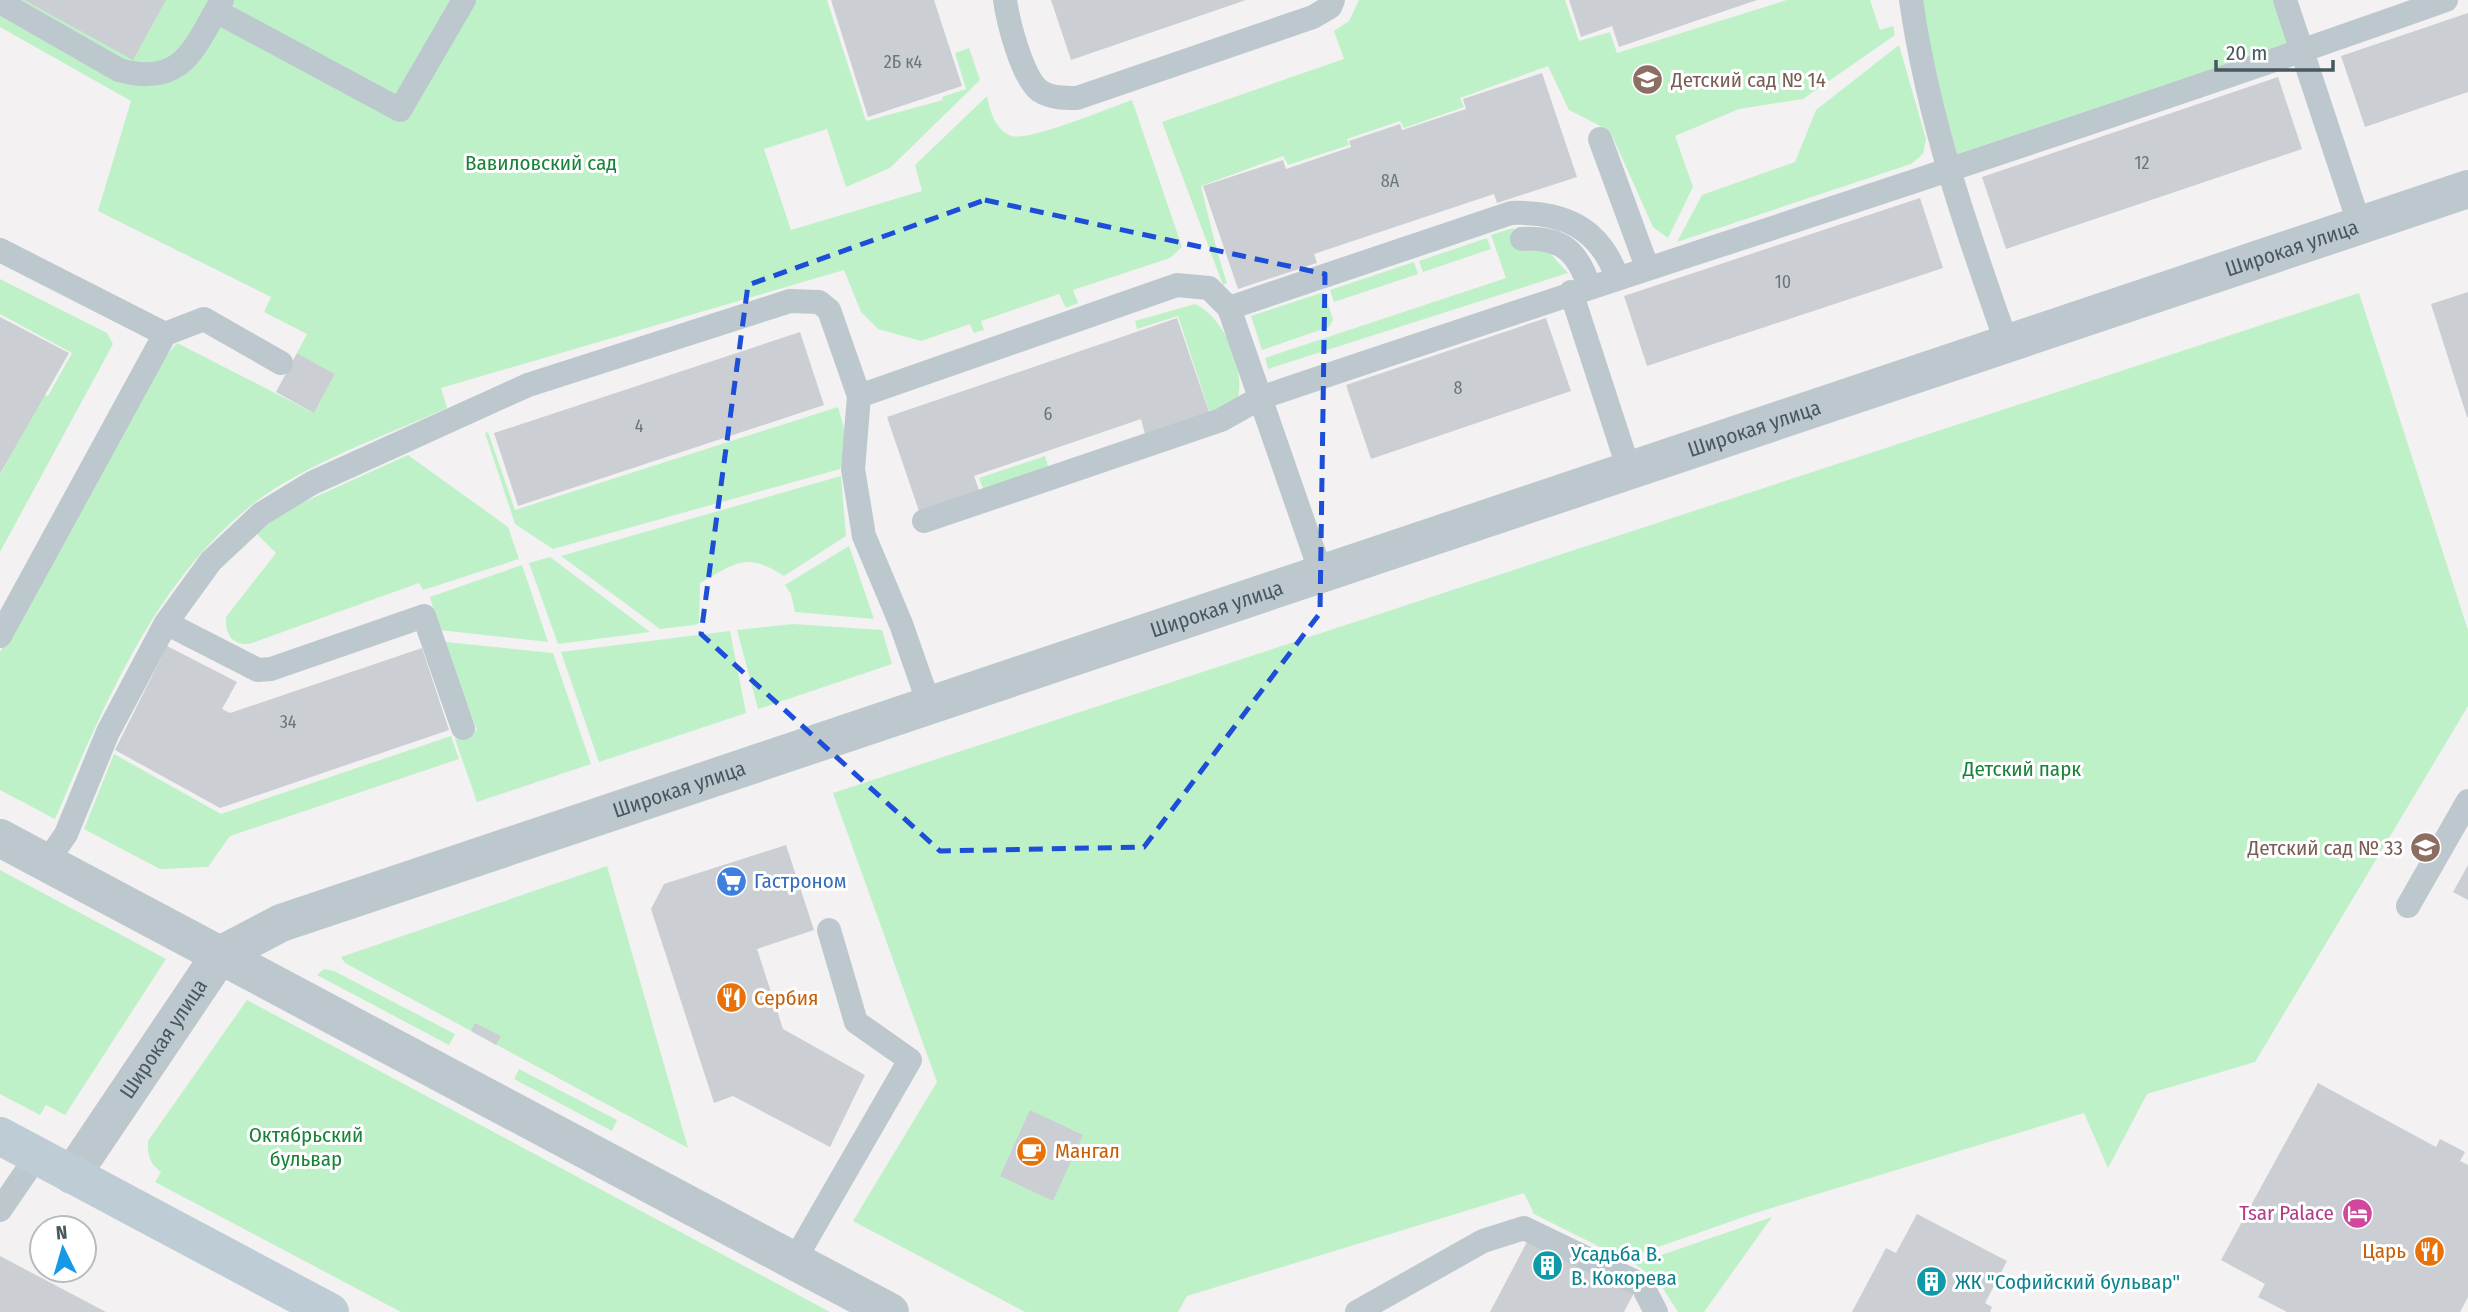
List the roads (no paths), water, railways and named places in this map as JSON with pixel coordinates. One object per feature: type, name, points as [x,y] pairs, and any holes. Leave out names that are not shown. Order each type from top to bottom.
[{"type":"main road","points":[[0,1136],[330,1312]]},
{"type":"street","name":"Широкая улица","points":[[72,1175],[220,956],[281,923],[2468,190]]},
{"type":"street","points":[[0,838],[890,1312]]},
{"type":"lane","points":[[0,2],[119,70],[138,75],[175,70],[187,57],[219,6],[400,110],[464,0]]},
{"type":"lane","points":[[1005,0],[1007,15],[1027,74],[1039,90],[1056,98],[1077,98],[1313,17],[1330,7],[1333,0]]},
{"type":"lane","points":[[1911,0],[1920,66],[1948,171],[2007,344]]},
{"type":"lane","points":[[2285,0],[2360,226]]},
{"type":"lane","points":[[924,521],[1221,420],[1260,398],[1580,289],[1948,171],[2446,0]]},
{"type":"lane","points":[[1600,139],[1647,267]]},
{"type":"lane","points":[[1229,308],[1511,213],[1540,212],[1576,225],[1610,258],[1617,277]]},
{"type":"lane","points":[[1522,239],[1542,237],[1557,242],[1572,253],[1583,268],[1580,289],[1629,470]]},
{"type":"lane","points":[[0,250],[165,334]]},
{"type":"lane","points":[[859,396],[1177,285],[1209,288],[1229,308],[1321,573]]},
{"type":"lane","points":[[46,863],[66,834],[108,732],[166,623],[211,561],[261,513],[312,483],[528,385],[804,299],[819,302],[830,310],[859,396],[853,469],[864,536],[901,624],[929,704]]},
{"type":"lane","points":[[0,636],[165,334],[204,319],[281,363]]},
{"type":"lane","points":[[166,623],[258,670],[271,669],[424,616],[463,728]]},
{"type":"lane","points":[[2407,906],[2468,801]]},
{"type":"lane","points":[[794,1261],[910,1060],[856,1022],[830,930]]},
{"type":"lane","points":[[0,1210],[37,1156]]},
{"type":"lane","points":[[1357,1312],[1483,1241],[1524,1228],[1642,1285],[1656,1312]]},
{"type":"place","name":"Детский сад № 14","points":[[1648,80]]},
{"type":"place","name":"Детский сад № 33","points":[[2426,848]]},
{"type":"place","name":"Гастроном","points":[[731,881]]},
{"type":"place","name":"Сербия","points":[[731,998]]},
{"type":"place","name":"Мангал","points":[[1032,1151]]},
{"type":"place","name":"Tsar Palace","points":[[2357,1213]]},
{"type":"place","name":"Царь","points":[[2429,1251]]},
{"type":"place","name":"Усадьба В. В. Кокорева","points":[[1548,1266]]},
{"type":"place","name":"ЖК \"Софийский бульвар\"","points":[[1932,1282]]},
{"type":"park label","name":"Вавиловский сад","points":[[541,163]]},
{"type":"park label","name":"Детский парк","points":[[2022,769]]},
{"type":"park label","name":"Октябрьский бульвар","points":[[306,1147]]}]
